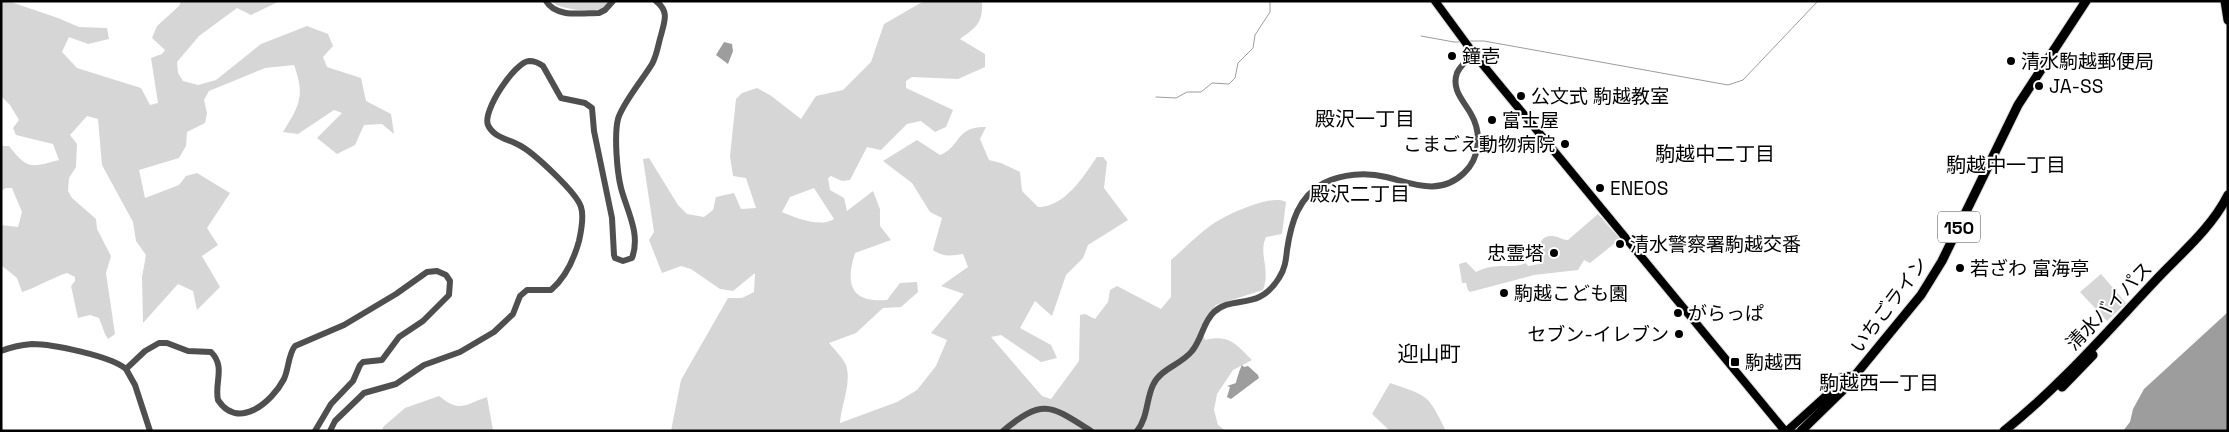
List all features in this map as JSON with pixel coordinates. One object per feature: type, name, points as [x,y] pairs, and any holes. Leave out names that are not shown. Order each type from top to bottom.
[{"type":"highway","name":"いちごライン","points":[[1801,431],[1854,378],[1921,295],[1942,261],[2018,105],[2086,1]]},
{"type":"highway","points":[[2225,1],[2228,20]]},
{"type":"highway","name":"清水バイパス","points":[[2004,431],[2034,407],[2131,307],[2209,223],[2228,195]]},
{"type":"highway","name":"清水バイパス","points":[[2014,431],[2077,372],[2216,224],[2228,207]]},
{"type":"main road","points":[[1435,1],[1474,54],[1786,431],[1828,394],[1842,377],[1854,378]]},
{"type":"street","points":[[546,1],[549,6],[560,12],[591,13],[605,10],[614,1]]},
{"type":"street","points":[[330,431],[336,421],[364,393],[396,384],[424,365],[460,352],[494,332],[513,314],[523,293],[528,290],[551,290],[562,279],[572,261],[580,229],[581,212],[578,200],[540,161],[520,146],[497,135],[488,126],[488,110],[519,65],[529,61],[543,66],[561,98],[585,103],[592,108],[594,131],[612,218],[614,255],[615,258],[623,262],[632,258],[635,251],[635,233],[619,179],[616,128],[618,117],[652,64],[658,50],[666,15],[663,6],[656,1]]},
{"type":"street","points":[[1137,431],[1143,421],[1151,389],[1156,380],[1188,355],[1198,343],[1207,321],[1217,310],[1254,300],[1273,287],[1285,266],[1294,218],[1301,203],[1309,193],[1328,181],[1348,176],[1371,175],[1431,188],[1449,183],[1464,173],[1475,158],[1478,139],[1474,120],[1460,97],[1455,80],[1458,71],[1474,54]]},
{"type":"street","points":[[126,369],[145,351],[159,343],[167,343],[188,351],[211,352],[216,357],[219,367],[217,396],[220,403],[235,413],[253,412],[281,384],[295,346],[344,325],[409,286],[422,274],[437,271],[446,275],[450,281],[449,295],[424,321],[399,337],[382,360],[364,362],[360,365],[353,382],[332,404],[315,431]]},
{"type":"street","points":[[1,351],[24,345],[41,345],[107,358],[126,369],[135,385],[150,431]]},
{"type":"street","points":[[1002,431],[1025,413],[1046,408],[1059,412],[1091,431]]},
{"type":"shaded area","points":[[1,1],[8,1],[79,27],[107,28],[109,39],[88,44],[69,37],[62,52],[77,68],[141,88],[150,105],[158,103],[151,58],[162,54],[165,50],[152,38],[157,26],[179,6],[181,1],[280,1],[251,15],[237,8],[199,36],[177,62],[178,73],[183,81],[198,85],[216,80],[261,44],[307,26],[328,34],[333,46],[323,57],[327,67],[361,78],[366,101],[391,114],[394,134],[382,124],[364,125],[355,145],[337,154],[317,138],[342,113],[334,110],[298,134],[283,132],[299,100],[299,84],[294,65],[265,68],[209,91],[204,100],[207,113],[205,123],[187,132],[186,146],[179,158],[139,170],[145,198],[179,185],[186,176],[197,173],[230,193],[207,228],[218,245],[202,256],[220,287],[197,310],[193,291],[178,284],[143,323],[142,277],[146,255],[136,241],[133,222],[102,165],[98,119],[87,116],[70,135],[77,144],[76,167],[69,178],[68,191],[72,198],[96,219],[97,229],[111,256],[106,273],[115,334],[108,339],[99,318],[90,315],[78,318],[71,286],[75,281],[75,277],[67,273],[22,292],[17,278],[1,265],[1,225],[18,227],[22,212],[12,188],[6,188],[1,191],[1,146],[9,146],[20,159],[30,165],[59,160],[53,144],[16,135],[13,128],[19,120],[10,105],[1,96]]},
{"type":"shaded area","points":[[552,1],[611,1],[606,7],[596,10],[575,10]]},
{"type":"shaded area","points":[[924,1],[982,1],[978,24],[960,39],[985,54],[985,67],[958,79],[912,77],[906,81],[906,88],[953,110],[946,127],[935,132],[921,121],[907,124],[881,150],[867,147],[850,180],[842,181],[831,176],[828,178],[830,190],[844,198],[847,211],[873,191],[880,209],[880,226],[891,240],[855,253],[851,274],[851,283],[854,290],[858,295],[865,298],[887,300],[900,283],[917,282],[918,292],[901,307],[883,308],[856,333],[829,343],[845,362],[848,372],[840,423],[897,402],[917,390],[936,366],[947,340],[931,333],[964,294],[941,286],[968,267],[963,254],[947,255],[933,250],[942,218],[930,212],[912,183],[883,161],[917,140],[940,155],[952,147],[963,133],[976,128],[986,127],[980,139],[989,160],[1001,163],[1020,172],[1022,191],[1038,207],[1048,206],[1065,196],[1079,182],[1097,157],[1103,157],[1107,162],[1104,188],[1128,220],[1088,245],[1083,258],[1066,275],[1052,316],[1035,301],[1020,328],[1051,345],[1057,358],[1041,362],[1001,335],[991,337],[1042,396],[1051,399],[1079,361],[1080,315],[1085,314],[1095,319],[1108,302],[1110,290],[1117,286],[1161,309],[1171,297],[1171,260],[1200,234],[1216,222],[1248,207],[1270,201],[1279,200],[1286,202],[1282,234],[1266,237],[1264,243],[1266,275],[1263,290],[1216,305],[1201,327],[1205,340],[1213,338],[1226,339],[1236,345],[1252,360],[1233,370],[1217,394],[1214,410],[1218,425],[1226,431],[671,431],[681,380],[728,298],[742,298],[754,292],[755,273],[733,291],[720,289],[691,269],[681,266],[662,273],[649,240],[654,232],[643,159],[649,158],[678,205],[687,214],[704,217],[713,210],[716,197],[734,193],[741,209],[756,208],[746,178],[733,176],[730,156],[736,99],[742,93],[757,88],[770,95],[801,119],[816,96],[843,90],[871,62],[884,24]],"holes":[[[814,188],[834,219],[822,223],[801,219],[782,212],[790,197]]]},
{"type":"shaded area","points":[[724,42],[732,44],[733,51],[728,64],[716,55]]},
{"type":"shaded area","points":[[1598,214],[1620,239],[1590,263],[1584,260],[1578,270],[1534,275],[1470,292],[1466,283],[1462,283],[1459,264],[1466,262],[1476,272],[1497,266],[1516,266],[1526,263],[1528,266],[1539,264],[1540,246],[1544,238],[1552,236],[1568,240]]},
{"type":"shaded area","points":[[2101,274],[2126,303],[2107,321],[2080,292]]},
{"type":"shaded area","points":[[2228,312],[2228,431],[2123,431],[2130,422],[2133,409],[2144,389]]},
{"type":"shaded area","points":[[1242,365],[1244,367],[1248,366],[1259,378],[1231,399],[1227,397],[1230,387],[1227,386],[1236,383]]},
{"type":"shaded area","points":[[1390,383],[1426,398],[1446,431],[1390,431],[1372,414]]},
{"type":"shaded area","points":[[439,396],[457,406],[467,405],[487,397],[493,430],[382,431],[383,427],[405,408]]},
{"type":"waterway","points":[[1156,97],[1176,98],[1187,92],[1201,92],[1212,83],[1229,84],[1235,78],[1238,63],[1253,48],[1255,35],[1270,12],[1270,1]]},
{"type":"waterway","points":[[1468,41],[1484,41],[1728,85],[1743,80],[1818,1]]},
{"type":"waterway","points":[[1421,36],[1462,42]]},
{"type":"place","name":"鐘壱","points":[[1452,56]]},
{"type":"place","name":"清水駒越郵便局","points":[[2011,61]]},
{"type":"place","name":"JA-SS","points":[[2039,86]]},
{"type":"place","name":"公文式 駒越教室","points":[[1521,96]]},
{"type":"place","name":"富士屋","points":[[1492,120]]},
{"type":"place","name":"こまごえ動物病院","points":[[1565,144]]},
{"type":"place","name":"ENEOS","points":[[1600,188]]},
{"type":"place","name":"清水警察署駒越交番","points":[[1620,244]]},
{"type":"place","name":"忠霊塔","points":[[1554,253]]},
{"type":"place","name":"若ざわ 富海亭","points":[[1960,268]]},
{"type":"place","name":"駒越こども園","points":[[1504,293]]},
{"type":"place","name":"がらっぱ","points":[[1678,313]]},
{"type":"place","name":"セブン-イレブン","points":[[1679,334]]},
{"type":"place","name":"駒越西","points":[[1735,362]]},
{"type":"district","name":"殿沢一丁目","points":[[1365,119]]},
{"type":"district","name":"駒越中二丁目","points":[[1715,154]]},
{"type":"district","name":"駒越中一丁目","points":[[2006,165]]},
{"type":"district","name":"殿沢二丁目","points":[[1360,194]]},
{"type":"district","name":"迎山町","points":[[1429,353]]},
{"type":"district","name":"駒越西一丁目","points":[[1879,383]]}]
